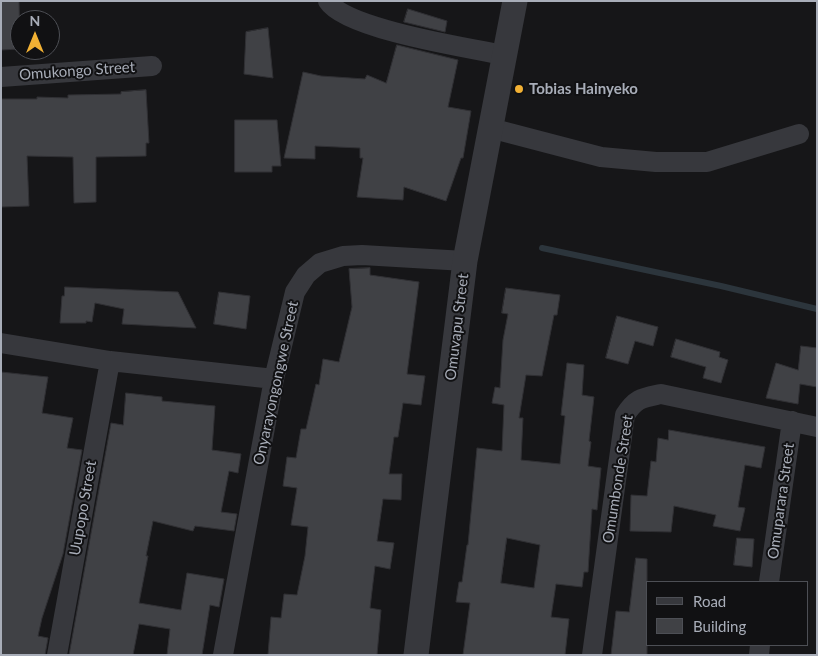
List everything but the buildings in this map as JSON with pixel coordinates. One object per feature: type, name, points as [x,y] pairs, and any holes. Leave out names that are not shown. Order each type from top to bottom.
[{"type":"street","points":[[328,1],[330,6],[350,18],[396,33],[504,55]]},
{"type":"street","name":"Omuvapu Street","points":[[416,655],[465,261],[515,1]]},
{"type":"street","name":"Omukongo Street","points":[[1,77],[152,66]]},
{"type":"street","points":[[490,128],[601,157],[656,162],[707,162],[799,134]]},
{"type":"street","name":"Onyarayongongwe Street","points":[[223,655],[274,379],[296,292],[306,274],[320,263],[343,256],[362,255],[465,261]]},
{"type":"street","points":[[1,343],[110,361],[274,379]]},
{"type":"street","name":"Uupopo Street","points":[[57,655],[110,361]]},
{"type":"street","name":"Omumbonde Street","points":[[592,655],[625,415],[632,404],[644,397],[661,394],[792,420],[817,427]]},
{"type":"street","name":"Omuparara Street","points":[[769,581],[792,420]]},
{"type":"waterway","points":[[542,248],[721,286],[817,309]]},
{"type":"place","name":"Tobias Hainyeko","points":[[519,89]]}]
